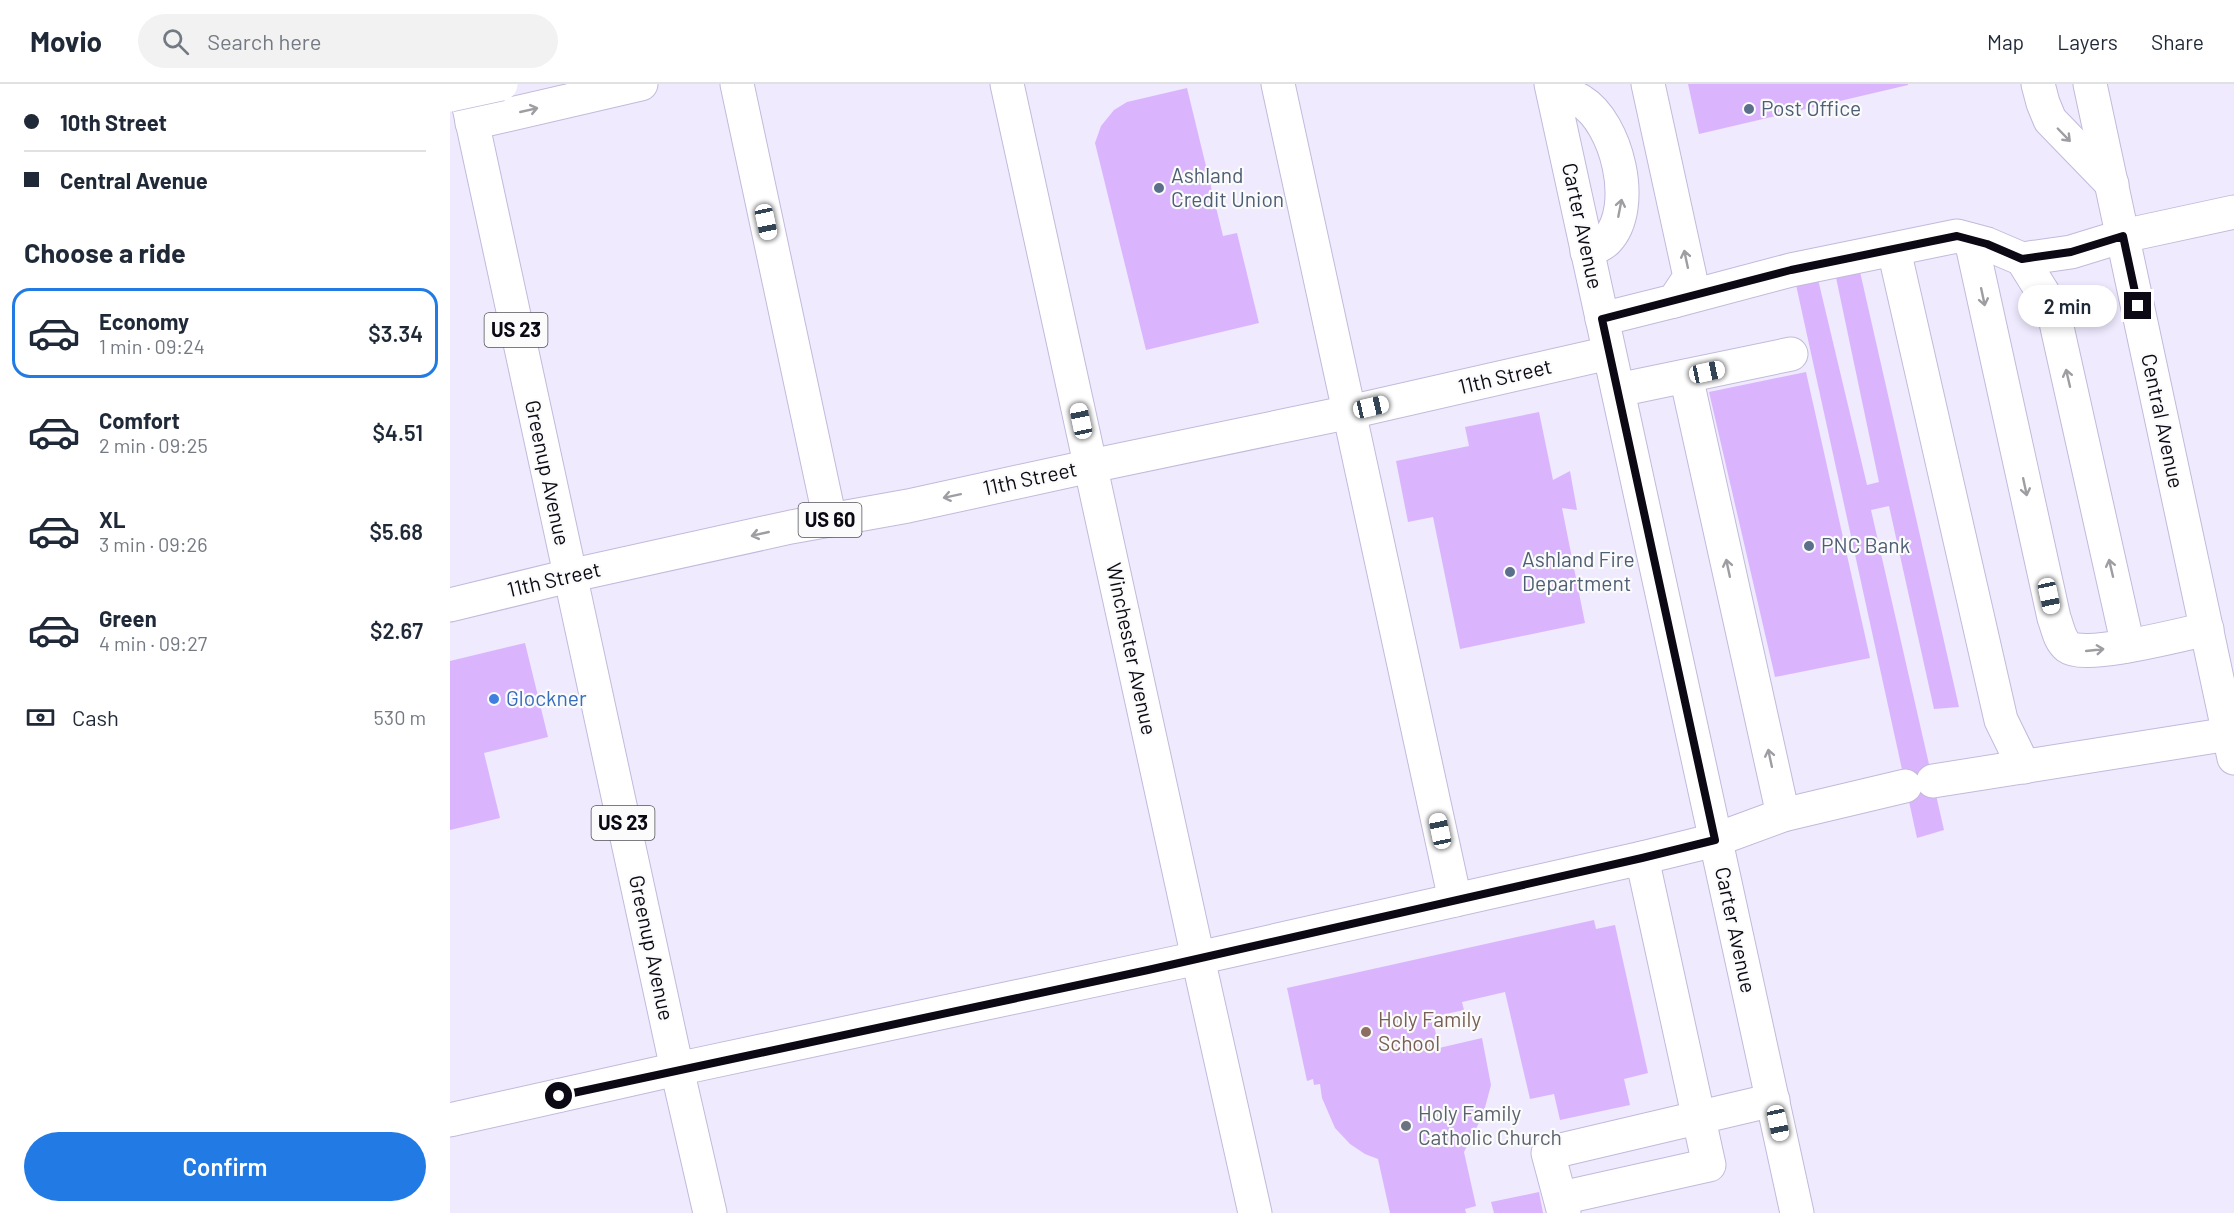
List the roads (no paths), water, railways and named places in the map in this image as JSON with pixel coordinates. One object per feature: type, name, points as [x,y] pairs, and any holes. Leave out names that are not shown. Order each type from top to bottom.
[{"type":"main road","name":"Greenup Avenue","points":[[464,84],[569,576],[710,1213]]},
{"type":"main road","points":[[450,95],[501,84]]},
{"type":"main road","points":[[472,123],[641,84]]},
{"type":"main road","points":[[737,84],[830,520]]},
{"type":"main road","name":"Winchester Avenue","points":[[1007,84],[1255,1213]]},
{"type":"main road","points":[[1278,84],[1455,900]]},
{"type":"main road","points":[[1648,84],[1690,277],[1674,301]]},
{"type":"main road","points":[[2038,84],[2050,120],[2112,184]]},
{"type":"main road","name":"Central Avenue","points":[[2090,84],[2207,629],[2225,670],[2231,746]]},
{"type":"main road","points":[[1553,89],[1579,99],[1602,122],[1611,137],[1620,174],[1623,195],[1615,227],[1607,241],[1587,252]]},
{"type":"main road","name":"Carter Avenue","points":[[1553,89],[1797,1213]]},
{"type":"main road","points":[[2022,259],[2071,252],[2123,236],[2234,212]]},
{"type":"main road","points":[[1602,319],[1791,270],[1957,236],[2004,250],[2022,259],[2052,309],[2128,646]]},
{"type":"main road","points":[[1971,240],[2054,618],[2061,640],[2070,649],[2081,651],[2128,646],[2207,629]]},
{"type":"main road","points":[[1894,250],[2001,720],[2024,766]]},
{"type":"main road","name":"11th Street","points":[[450,605],[569,576],[1350,412],[1609,353]]},
{"type":"main road","points":[[1618,390],[1791,354]]},
{"type":"main road","points":[[1686,376],[1783,815]]},
{"type":"main road","points":[[450,1120],[1198,958],[1642,858],[1715,840],[1783,815],[1919,784],[2024,766],[2231,746]]},
{"type":"main road","points":[[1642,858],[1698,1117],[1709,1165],[1562,1206],[1548,1153],[1698,1117],[1773,1100]]},
{"type":"place","name":"Post Office","points":[[1749,109]]},
{"type":"place","name":"Ashland Credit Union","points":[[1159,188]]},
{"type":"place","name":"PNC Bank","points":[[1809,546]]},
{"type":"place","name":"Ashland Fire Department","points":[[1510,572]]},
{"type":"place","name":"Glockner","points":[[494,699]]},
{"type":"place","name":"Holy Family School","points":[[1366,1032]]},
{"type":"place","name":"Holy Family Catholic Church","points":[[1406,1126]]}]
